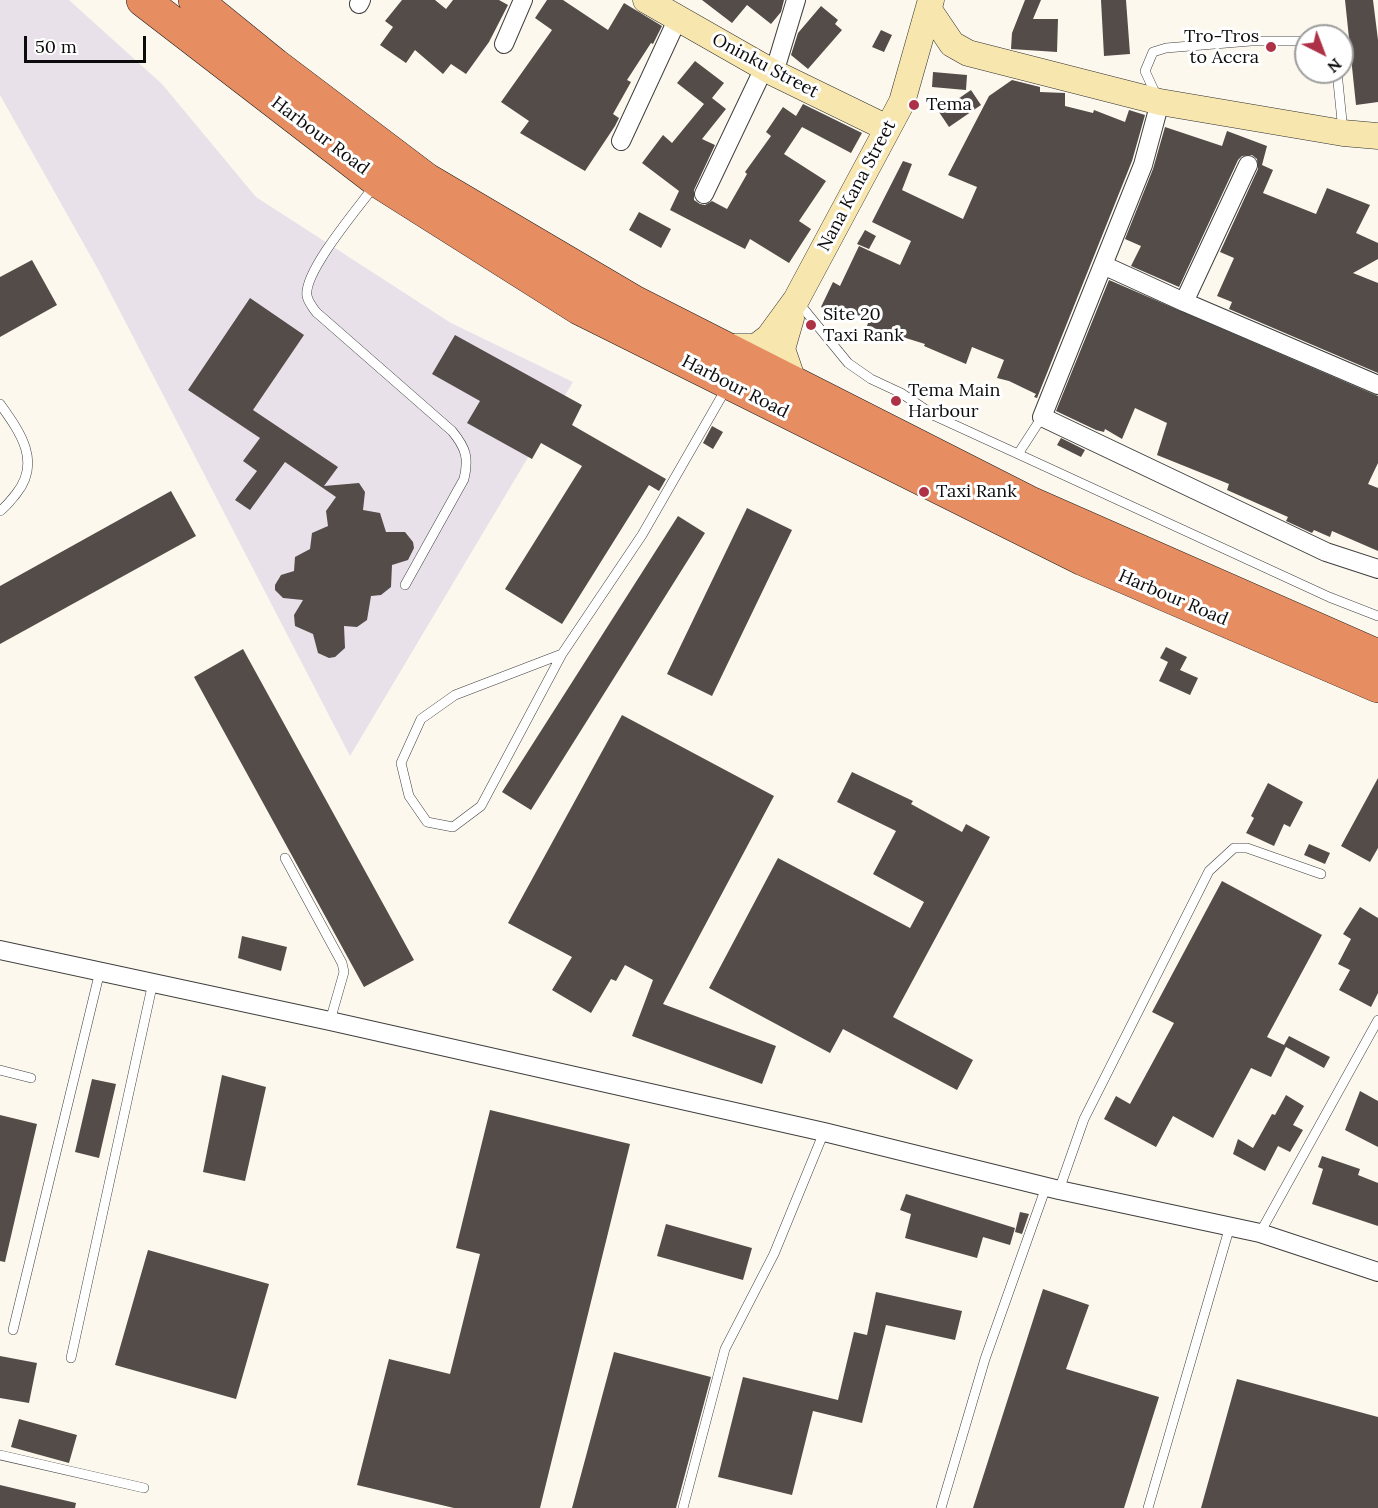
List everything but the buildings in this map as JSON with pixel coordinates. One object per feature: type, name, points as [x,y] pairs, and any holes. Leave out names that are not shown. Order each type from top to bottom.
[{"type":"highway","name":"Harbour Road","points":[[143,0],[378,181],[579,308],[1083,560],[1378,686]]},
{"type":"highway","name":"Harbour Road","points":[[195,0],[275,65],[427,180],[634,302],[1028,502],[1378,656]]},
{"type":"street","points":[[504,44],[523,0]]},
{"type":"street","points":[[704,194],[769,70],[796,0]]},
{"type":"street","points":[[930,5],[952,44],[968,53],[1160,102],[1343,133],[1378,136]]},
{"type":"street","name":"Nana Kana Street","points":[[796,300],[902,102],[930,5]]},
{"type":"street","points":[[621,141],[663,7]]},
{"type":"street","name":"Oninku Street","points":[[663,7],[769,70],[887,128]]},
{"type":"street","points":[[913,64],[941,55],[968,53]]},
{"type":"street","points":[[1160,102],[1143,165],[1042,417],[1326,552],[1378,569]]},
{"type":"street","points":[[1184,302],[1248,165]]},
{"type":"street","points":[[1103,265],[1378,385]]},
{"type":"street","points":[[722,347],[756,347],[769,338],[796,300]]},
{"type":"street","points":[[794,384],[782,349],[796,300]]},
{"type":"street","points":[[0,950],[330,1020],[379,1034],[824,1132],[1052,1188],[1260,1233],[1378,1272]]},
{"type":"lane","points":[[1160,102],[1145,71],[1153,52],[1166,48],[1251,41],[1294,41]]},
{"type":"lane","points":[[1338,84],[1343,133]]},
{"type":"lane","points":[[378,181],[321,256],[309,278],[307,296],[316,312],[452,431],[464,446],[468,460],[464,479],[405,585]]},
{"type":"lane","points":[[796,300],[848,363],[871,379],[901,393],[935,416],[1329,597],[1378,616]]},
{"type":"lane","points":[[562,654],[455,695],[421,719],[401,763],[409,796],[427,822],[453,827],[481,806],[562,654],[642,535],[729,383]]},
{"type":"lane","points":[[0,405],[21,433],[28,459],[26,482],[0,511]]},
{"type":"lane","points":[[1018,454],[1042,417]]},
{"type":"lane","points":[[941,1508],[985,1359],[1052,1188],[1084,1119],[1209,871],[1234,848],[1247,848],[1321,874]]},
{"type":"lane","points":[[285,858],[342,963],[344,972],[330,1020]]},
{"type":"lane","points":[[14,1330],[100,971]]},
{"type":"lane","points":[[71,1358],[153,982]]},
{"type":"lane","points":[[1260,1233],[1378,1020]]},
{"type":"lane","points":[[0,1070],[31,1078]]},
{"type":"lane","points":[[683,1508],[725,1349],[774,1254],[824,1132]]},
{"type":"lane","points":[[1148,1508],[1230,1226]]},
{"type":"lane","points":[[0,1455],[144,1488]]},
{"type":"shaded area","points":[[0,0],[69,0],[162,84],[256,197],[451,323],[573,382],[350,756],[99,271],[0,95]]},
{"type":"place","name":"Tro-Tros to Accra","points":[[1271,47]]},
{"type":"place","name":"Tema","points":[[914,105]]},
{"type":"place","name":"Site 20 Taxi Rank","points":[[811,325]]},
{"type":"place","name":"Tema Main Harbour","points":[[896,401]]},
{"type":"place","name":"Taxi Rank","points":[[924,492]]}]
